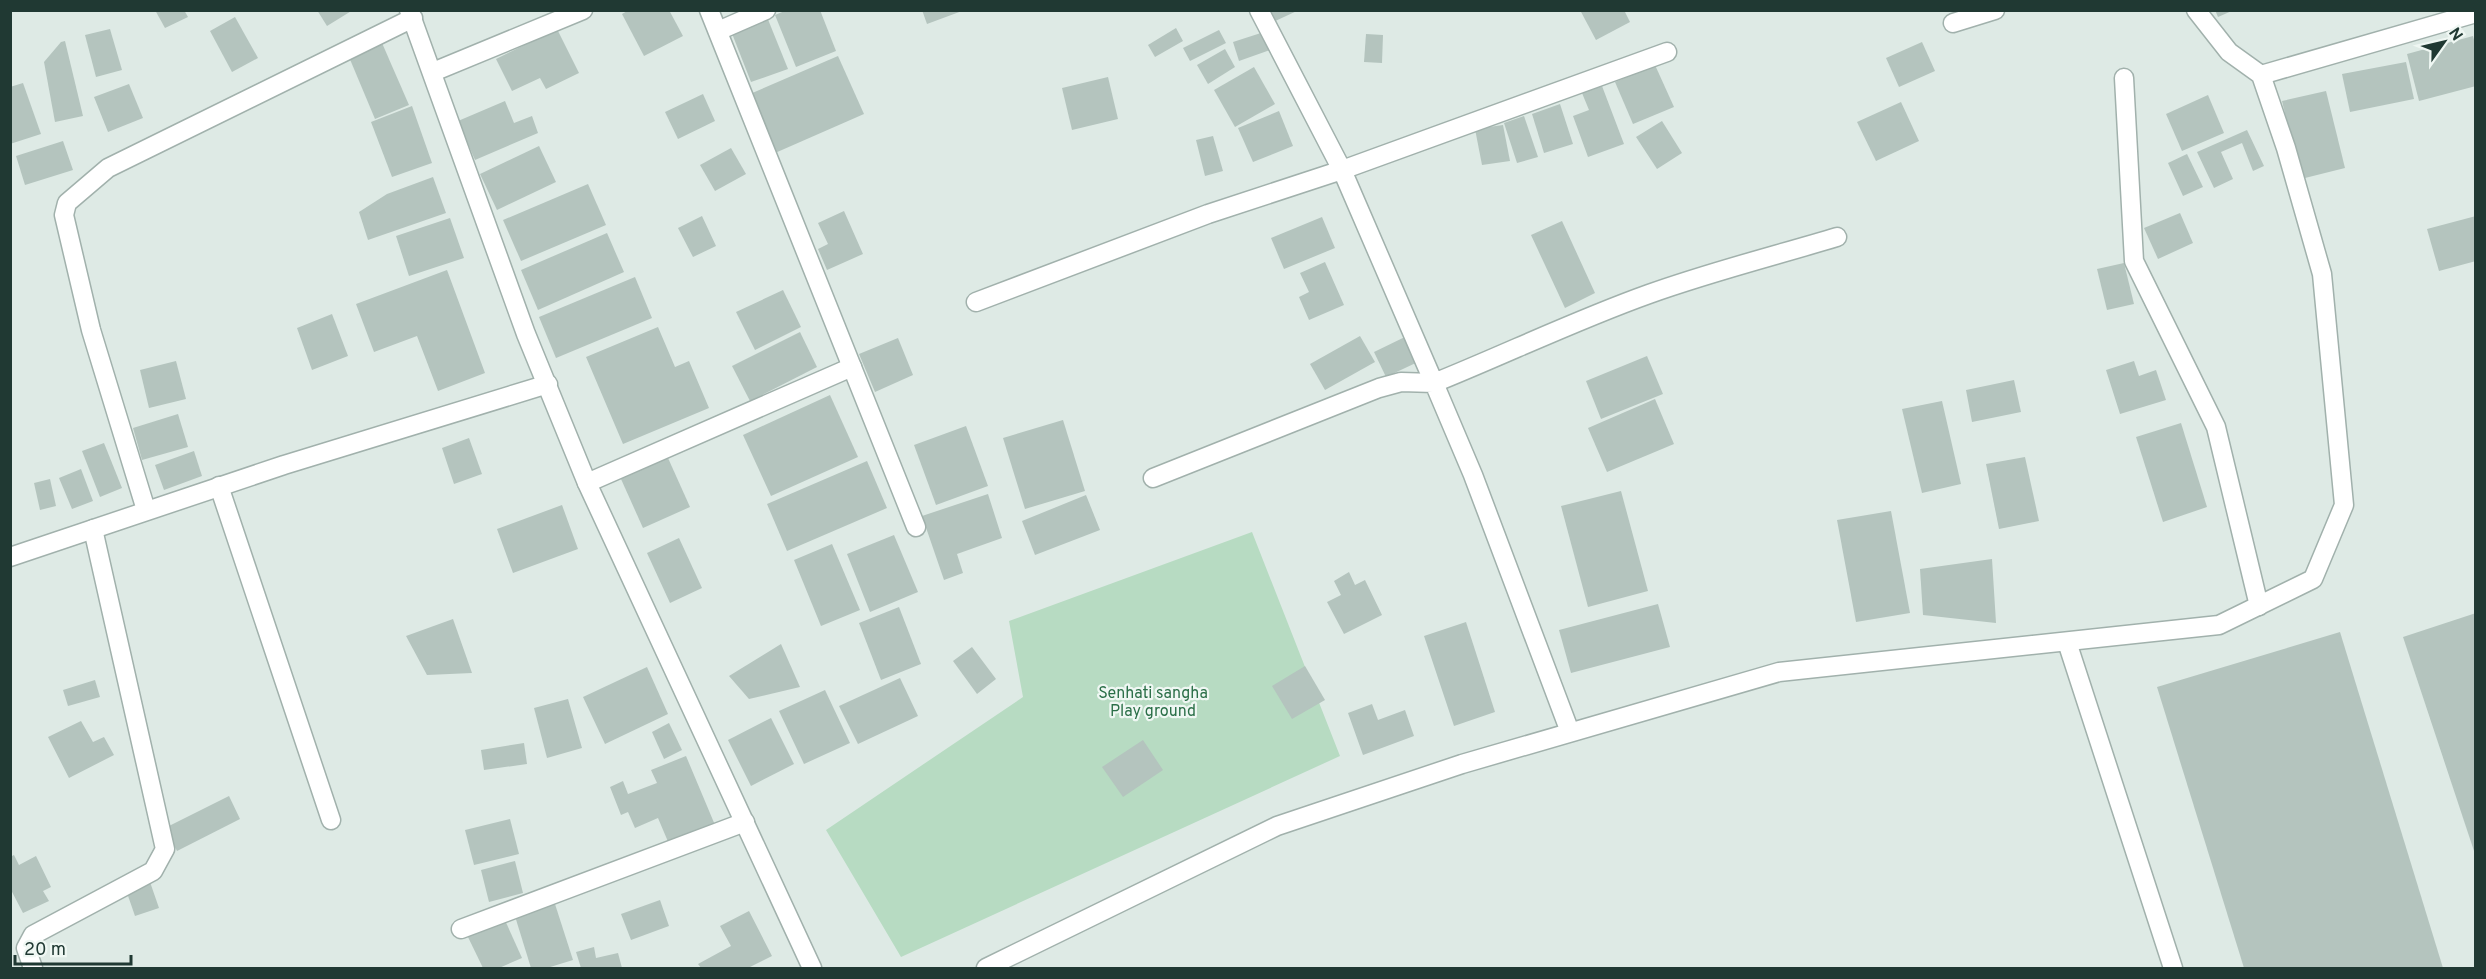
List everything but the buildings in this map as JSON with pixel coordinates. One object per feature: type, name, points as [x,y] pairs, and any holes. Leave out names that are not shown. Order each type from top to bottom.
[{"type":"street","points":[[433,72],[583,10]]},
{"type":"street","points":[[709,10],[916,527]]},
{"type":"street","points":[[718,31],[766,10]]},
{"type":"street","points":[[1259,10],[1342,170],[1434,383],[1473,475],[1570,732]]},
{"type":"street","points":[[1953,23],[1995,10]]},
{"type":"street","points":[[986,969],[1277,826],[1462,764],[1570,732],[1779,672],[2219,625],[2313,579],[2344,505],[2322,274],[2286,148],[2261,75],[2229,52],[2196,10]]},
{"type":"street","points":[[2261,75],[2475,13]]},
{"type":"street","points":[[146,510],[91,330],[64,215],[66,205],[108,168],[411,14],[526,334],[587,483],[812,969]]},
{"type":"street","points":[[976,302],[1208,214],[1342,170],[1667,52]]},
{"type":"street","points":[[2124,78],[2134,261],[2216,427],[2259,606]]},
{"type":"street","points":[[1153,478],[1378,388],[1401,382],[1434,383],[1517,350],[1578,321],[1651,293],[1837,237]]},
{"type":"street","points":[[587,483],[852,367]]},
{"type":"street","points":[[10,557],[219,486],[548,384]]},
{"type":"street","points":[[219,486],[331,820]]},
{"type":"street","points":[[33,969],[26,948],[33,935],[153,871],[165,849],[93,529]]},
{"type":"street","points":[[2067,642],[2173,969]]},
{"type":"street","points":[[461,929],[745,822]]},
{"type":"green space","name":"Senhati sangha Play ground","points":[[1252,532],[1340,756],[901,957],[826,830],[1023,697],[1009,621]]}]
